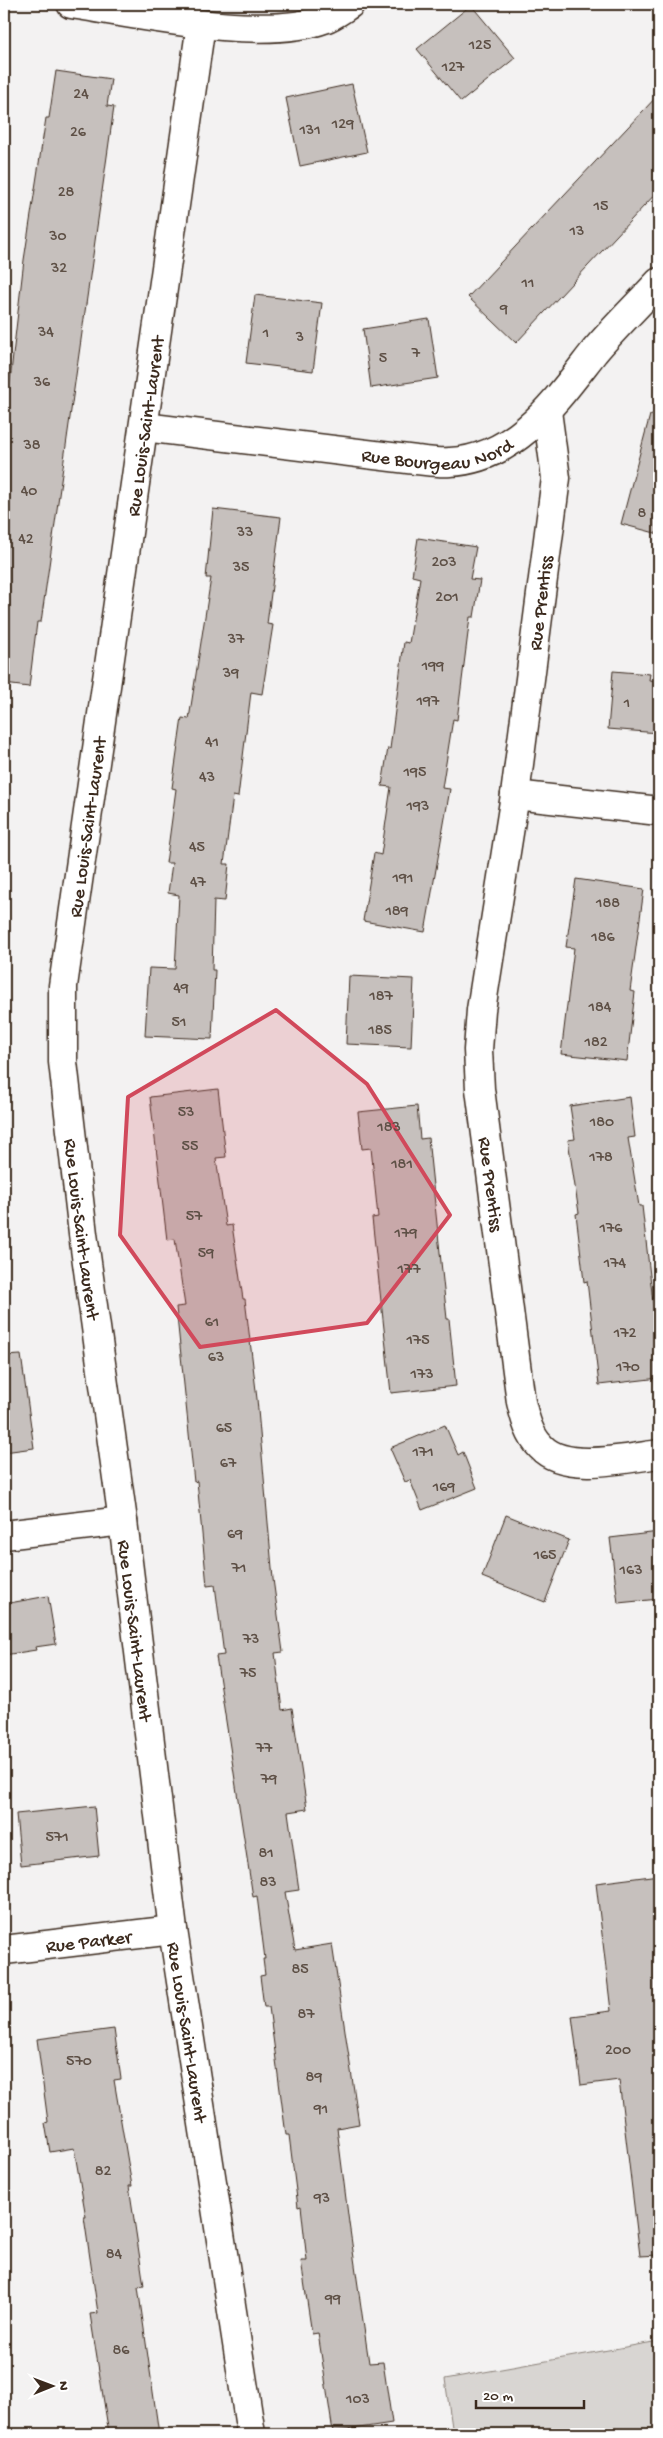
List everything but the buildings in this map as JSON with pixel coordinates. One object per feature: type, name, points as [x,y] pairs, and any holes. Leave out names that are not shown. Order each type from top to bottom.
[{"type":"street","points":[[71,4],[201,24],[268,27],[299,26],[325,19],[350,4]]},
{"type":"street","name":"Rue Louis-Saint-Laurent","points":[[201,24],[63,986],[62,1021],[63,1062],[83,1234],[123,1521],[172,1930],[251,2434]]},
{"type":"street","name":"Rue Bourgeau Nord","points":[[144,427],[416,460],[451,462],[486,455],[512,441],[547,411],[596,350],[659,282]]},
{"type":"street","name":"Rue Prentiss","points":[[547,411],[556,478],[515,795],[481,1010],[478,1050],[480,1089],[521,1402],[528,1428],[541,1448],[558,1458],[598,1461],[659,1454]]},
{"type":"street","points":[[515,795],[659,811]]},
{"type":"street","points":[[4,1535],[123,1521]]},
{"type":"street","name":"Rue Parker","points":[[4,1950],[172,1930]]},
{"type":"highlighted area","points":[[276,1010],[367,1084],[450,1215],[367,1323],[200,1347],[120,1235],[128,1097]]},
{"type":"shaded area","points":[[659,2341],[659,2434],[453,2434],[445,2379]]}]
